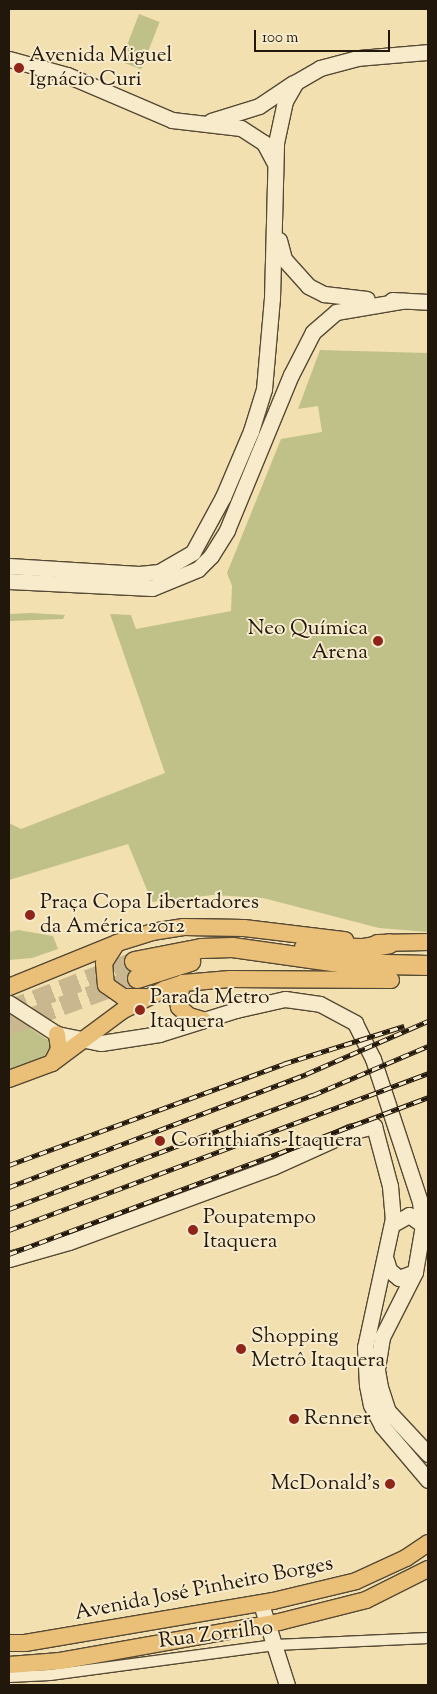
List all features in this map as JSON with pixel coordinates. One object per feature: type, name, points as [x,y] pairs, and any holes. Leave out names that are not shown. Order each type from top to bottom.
[{"type":"highway","points":[[389,943],[362,948],[201,948],[136,969],[233,958],[391,980],[428,976]]},
{"type":"highway","points":[[249,948],[346,963],[428,965]]},
{"type":"main road","points":[[9,986],[117,943],[152,932],[216,926],[389,943],[428,942]]},
{"type":"main road","points":[[117,943],[104,963],[106,985],[123,997],[147,997]]},
{"type":"main road","points":[[9,1079],[52,1063],[85,1042],[122,1011],[147,997],[183,983],[230,979],[391,980]]},
{"type":"main road","points":[[183,983],[178,1001],[179,1007],[189,1016],[203,1020]]},
{"type":"main road","points":[[52,1063],[59,1049],[57,1034]]},
{"type":"main road","name":"Avenida José Pinheiro Borges","points":[[9,1643],[165,1621],[261,1604],[356,1581],[406,1558],[428,1543]]},
{"type":"main road","name":"Avenida José Pinheiro Borges","points":[[9,1665],[60,1660],[155,1642],[268,1624],[366,1600],[428,1569]]},
{"type":"main road","points":[[190,1636],[192,1625],[201,1615]]},
{"type":"main road","points":[[155,1642],[162,1633],[165,1621]]},
{"type":"street","points":[[195,123],[242,113],[270,100],[320,68],[343,61],[428,52]]},
{"type":"street","points":[[9,59],[67,75],[172,120],[241,128],[254,135],[269,150],[276,169]]},
{"type":"street","points":[[9,566],[149,573],[172,567],[192,552],[224,497],[251,432],[264,389],[270,339],[279,120],[296,82]]},
{"type":"street","points":[[275,222],[284,259],[294,274],[308,286],[338,296],[428,302]]},
{"type":"street","points":[[9,581],[152,588],[198,569],[211,556],[227,530],[291,375],[313,332],[336,312],[402,301]]},
{"type":"street","points":[[9,1004],[57,1034],[85,1042],[116,1043],[159,1034],[272,1002],[302,999],[334,1009],[355,1023],[373,1059],[420,1202],[423,1224],[415,1272],[382,1337],[377,1370],[388,1411],[428,1454]]},
{"type":"street","points":[[9,1259],[69,1242],[273,1167],[350,1132],[374,1126],[390,1186],[393,1224],[365,1347],[368,1392],[371,1405],[382,1426],[428,1480]]},
{"type":"street","points":[[393,1224],[409,1215],[423,1224]]},
{"type":"street","points":[[386,1260],[395,1276],[403,1278],[415,1272]]},
{"type":"street","points":[[261,1604],[287,1685]]},
{"type":"street","points":[[245,1628],[261,1634],[275,1645]]},
{"type":"street","name":"Rua Zorrilho","points":[[9,1677],[28,1681],[275,1645],[428,1638]]},
{"type":"green space","points":[[139,14],[160,22],[141,69],[121,62]]},
{"type":"green space","name":"Neo Química Arena","points":[[320,350],[428,353],[428,932],[379,928],[263,898],[213,895],[152,902],[128,844],[9,880],[9,823],[21,829],[165,773],[110,614],[131,615],[136,629],[231,611],[232,586],[227,573],[281,439],[322,432],[318,406],[298,409]]},
{"type":"green space","points":[[9,614],[65,615],[63,619],[9,621]]},
{"type":"green space","points":[[18,930],[53,936],[58,949],[32,958],[9,960],[9,932]]},
{"type":"green space","points":[[9,1014],[51,1042],[51,1055],[9,1075]]},
{"type":"tunnel","points":[[9,1009],[134,961]]},
{"type":"tunnel","points":[[9,1025],[137,978]]},
{"type":"railway","points":[[9,1187],[306,1074],[428,1021]]},
{"type":"railway","points":[[9,1165],[283,1064],[404,1026]]},
{"type":"railway","points":[[9,1209],[313,1095],[428,1046]]},
{"type":"railway","points":[[9,1230],[428,1073]]},
{"type":"railway","points":[[9,1254],[428,1097]]},
{"type":"place","name":"Avenida Miguel Ignácio Curi","points":[[19,68]]},
{"type":"place","name":"Neo Química Arena","points":[[378,641]]},
{"type":"place","name":"Praça Copa Libertadores da América 2012","points":[[30,915]]},
{"type":"place","name":"Parada Metro Itaquera","points":[[140,1010]]},
{"type":"place","name":"Corinthians-Itaquera","points":[[160,1141]]},
{"type":"place","name":"Poupatempo Itaquera","points":[[193,1230]]},
{"type":"place","name":"Shopping Metrô Itaquera","points":[[241,1349]]},
{"type":"place","name":"Renner","points":[[294,1419]]},
{"type":"place","name":"McDonald's","points":[[390,1484]]}]
